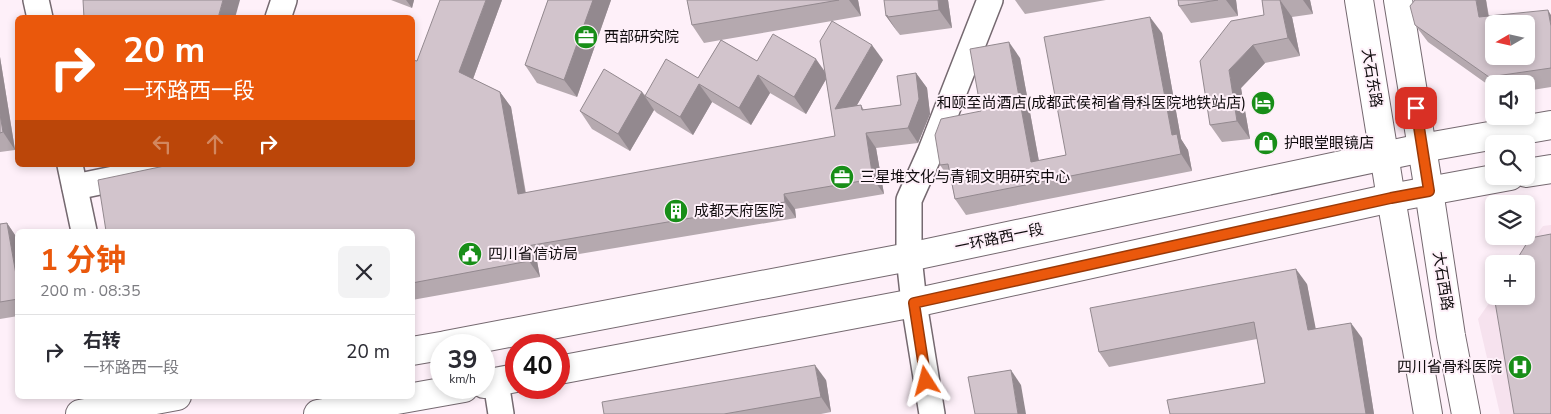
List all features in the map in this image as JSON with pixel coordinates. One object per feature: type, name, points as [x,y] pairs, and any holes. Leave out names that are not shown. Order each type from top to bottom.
[{"type":"main road","name":"大石东路","points":[[1359,0],[1384,156]]},
{"type":"main road","points":[[1398,0],[1422,148]]},
{"type":"main road","name":"一环路西一段","points":[[495,336],[909,257],[1422,148],[1551,125]]},
{"type":"main road","name":"大石西路","points":[[1422,148],[1451,336],[1466,414]]},
{"type":"main road","points":[[1384,156],[1428,414]]},
{"type":"main road","points":[[1535,172],[1551,169]]},
{"type":"main road","points":[[570,368],[914,303],[1391,198],[1485,181]]},
{"type":"main road","points":[[415,350],[430,348]]},
{"type":"main road","points":[[415,397],[430,394]]},
{"type":"main road","points":[[80,414],[159,399]]},
{"type":"main road","points":[[318,414],[402,399]]},
{"type":"street","points":[[36,0],[39,15]]},
{"type":"street","points":[[279,15],[284,0]]},
{"type":"street","points":[[932,414],[914,303],[909,257],[909,200],[930,153],[990,0]]},
{"type":"street","points":[[84,229],[73,176],[162,167]]},
{"type":"street","points":[[499,381],[501,414]]},
{"type":"shaded area","name":"四川省骨科医院","points":[[1551,225],[1551,414],[1500,414],[1478,319],[1488,305],[1535,305],[1535,255],[1522,255],[1530,245],[1535,245],[1535,237],[1543,226]]},
{"type":"building","points":[[83,0],[223,0],[219,15],[84,15]]},
{"type":"building","points":[[440,0],[486,0],[459,72],[500,92],[518,194],[835,136],[820,41],[832,21],[872,45],[835,109],[861,105],[862,110],[901,105],[897,76],[916,73],[919,99],[908,128],[866,133],[873,179],[784,194],[785,202],[527,246],[529,261],[415,282],[415,229],[106,229],[98,180],[160,167],[415,167],[415,61],[417,61]]},
{"type":"building","points":[[548,0],[593,0],[564,80],[525,65]]},
{"type":"building","points":[[687,0],[839,0],[692,25]]},
{"type":"building","points":[[884,0],[938,0],[939,10],[888,17],[886,16]]},
{"type":"building","points":[[1178,0],[1218,0],[1179,6]]},
{"type":"building","points":[[1262,0],[1280,0],[1288,38],[1253,45],[1229,70],[1237,121],[1210,125],[1200,61],[1231,21],[1264,15]]},
{"type":"building","points":[[1415,0],[1476,0],[1479,17],[1485,16],[1485,65],[1535,65],[1535,15],[1499,15],[1548,10],[1551,26],[1551,68],[1503,75],[1486,75],[1415,25],[1410,6]]},
{"type":"building","points":[[1150,17],[1172,135],[1177,134],[1181,154],[955,199],[948,164],[940,165],[935,135],[941,119],[981,111],[970,49],[1009,42],[1031,162],[1066,155],[1044,37]]},
{"type":"building","points":[[773,34],[816,59],[794,97],[758,75],[739,108],[699,84],[680,117],[645,96],[666,59],[698,78],[721,40],[757,61]]},
{"type":"building","points":[[604,69],[642,92],[618,134],[580,111]]},
{"type":"building","points":[[0,114],[3,132],[0,133]]},
{"type":"building","points":[[7,223],[15,269],[15,300],[0,302],[0,224]]},
{"type":"building","name":"四川省骨科医院","points":[[1551,234],[1551,414],[1514,414],[1496,305],[1535,305],[1535,255],[1520,255],[1526,245],[1535,245],[1535,237]]},
{"type":"building","points":[[1296,269],[1308,330],[1351,323],[1366,414],[1170,414],[1167,400],[1265,383],[1254,322],[1099,352],[1090,308]]},
{"type":"building","points":[[815,365],[821,397],[724,414],[604,414],[602,402]]},
{"type":"building","points":[[1011,370],[1018,414],[975,414],[968,377]]},
{"type":"place","name":"西部研究院","points":[[586,37]]},
{"type":"place","name":"和颐至尚酒店(成都武侯祠省骨科医院地铁站店)","points":[[1263,103]]},
{"type":"place","name":"护眼堂眼镜店","points":[[1266,143]]},
{"type":"place","name":"三星堆文化与青铜文明研究中心","points":[[842,177]]},
{"type":"place","name":"成都天府医院","points":[[676,211]]},
{"type":"place","name":"四川省信访局","points":[[470,254]]},
{"type":"place","name":"四川省骨科医院","points":[[1520,367]]},
{"type":"route","points":[[926,381],[914,303],[1429,191],[1416,108]]}]
